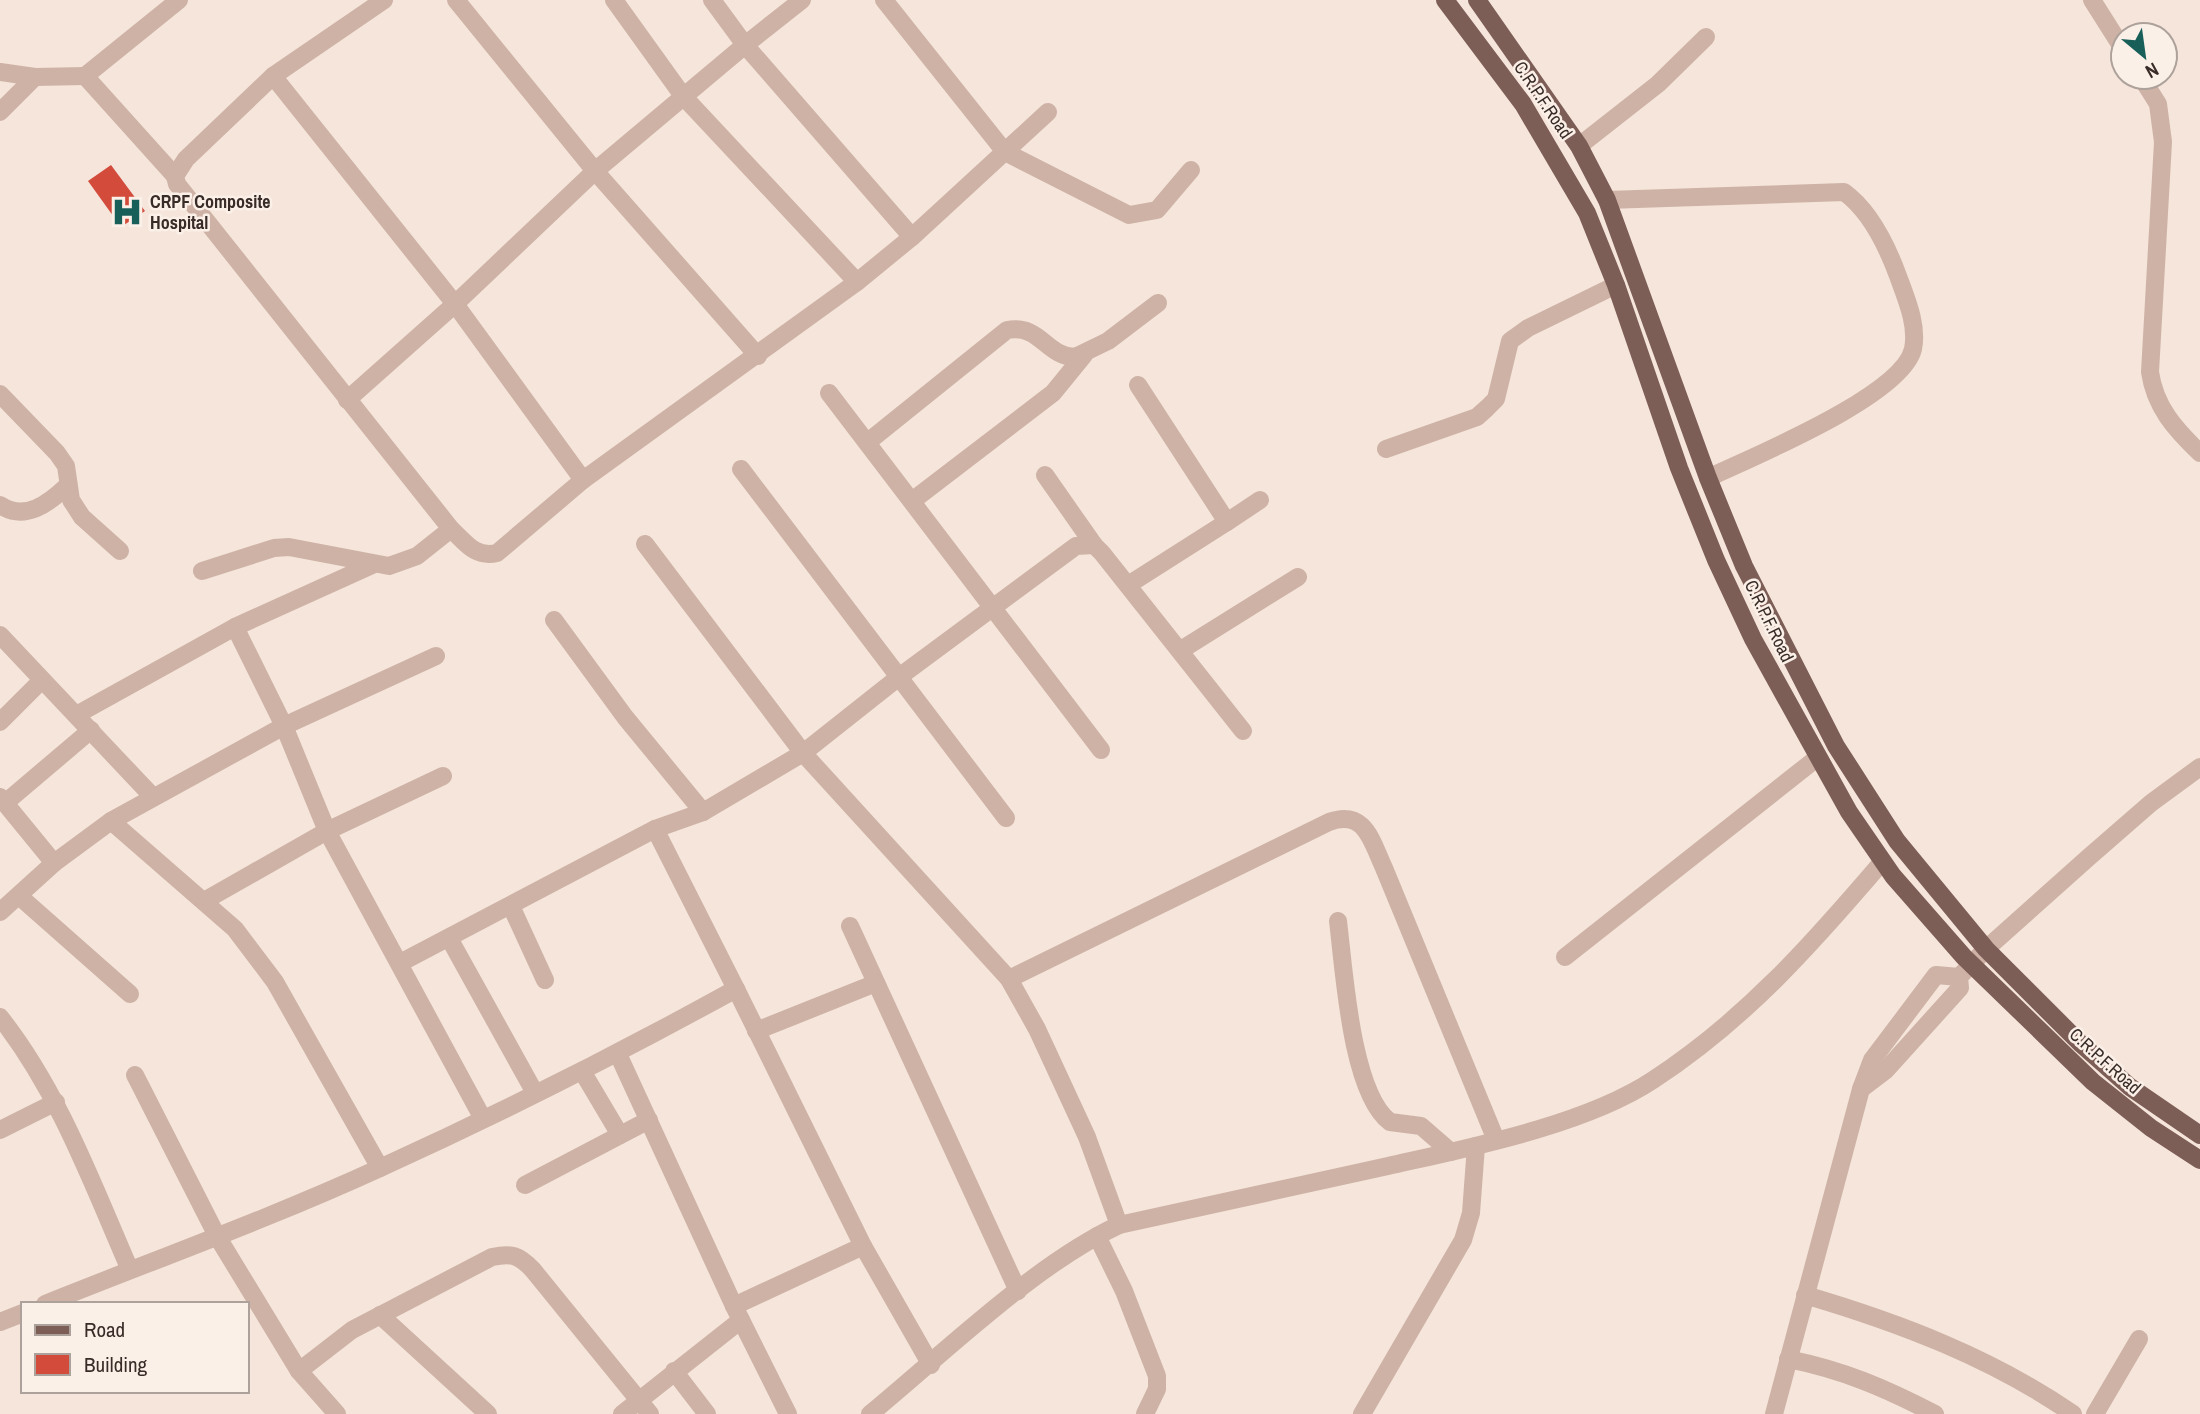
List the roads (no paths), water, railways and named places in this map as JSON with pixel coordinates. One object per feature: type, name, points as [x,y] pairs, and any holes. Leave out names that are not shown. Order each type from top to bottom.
[{"type":"main road","name":"C.R.P.F.Road","points":[[1445,0],[1523,104],[1587,213],[1616,285],[1679,468],[1716,560],[1753,639],[1817,758],[1882,862],[1972,964],[2093,1082],[2151,1128],[2200,1160]]},
{"type":"main road","name":"C.R.P.F.Road","points":[[1477,0],[1579,146],[1607,200],[1708,478],[1744,566],[1836,746],[1897,841],[1986,949],[2080,1043],[2120,1078],[2200,1135]]},
{"type":"street","points":[[0,72],[35,77],[85,76],[179,0]]},
{"type":"street","points":[[175,176],[186,159],[273,76],[384,0]]},
{"type":"street","points":[[456,0],[595,171],[758,356]]},
{"type":"street","points":[[614,0],[683,96],[857,282]]},
{"type":"street","points":[[712,0],[745,46],[912,237]]},
{"type":"street","points":[[347,400],[455,304],[595,171],[802,0]]},
{"type":"street","points":[[884,0],[1005,152],[1129,215],[1157,210],[1191,170]]},
{"type":"street","points":[[2092,0],[2109,27]]},
{"type":"street","points":[[1579,146],[1658,85],[1706,37]]},
{"type":"street","points":[[85,76],[175,176],[177,184],[451,529],[475,552],[486,555],[496,553],[583,480],[857,282],[912,237],[1048,112]]},
{"type":"street","points":[[273,76],[455,304],[583,480]]},
{"type":"street","points":[[0,112],[35,77]]},
{"type":"street","points":[[2150,91],[2158,104],[2163,142],[2150,372],[2152,388],[2170,422],[2200,453]]},
{"type":"street","points":[[1607,200],[1844,192],[1864,211],[1895,266],[1912,319],[1913,350],[1907,362],[1891,378],[1841,413],[1708,478]]},
{"type":"street","points":[[1386,449],[1476,417],[1496,399],[1510,341],[1528,328],[1616,285]]},
{"type":"street","points":[[869,441],[1007,330],[1030,330],[1067,357],[1083,355],[1108,341],[1158,303]]},
{"type":"street","points":[[912,501],[1053,393],[1083,355]]},
{"type":"street","points":[[1138,385],[1227,522]]},
{"type":"street","points":[[829,393],[869,441],[1101,750]]},
{"type":"street","points":[[0,394],[57,453],[66,466],[71,500],[82,516],[120,551]]},
{"type":"street","points":[[741,469],[1006,818]]},
{"type":"street","points":[[1045,475],[1094,545],[1181,650],[1243,731]]},
{"type":"street","points":[[0,505],[22,512],[46,505],[67,486]]},
{"type":"street","points":[[1128,585],[1260,500]]},
{"type":"street","points":[[202,571],[274,548],[289,547],[372,565],[403,564],[451,529]]},
{"type":"street","points":[[645,544],[803,753],[1009,979],[1037,1029],[1087,1137],[1119,1225]]},
{"type":"street","points":[[400,962],[655,829],[703,812],[803,753],[899,677],[1076,546],[1094,545]]},
{"type":"street","points":[[78,714],[235,627],[372,565]]},
{"type":"street","points":[[1181,650],[1298,577]]},
{"type":"street","points":[[554,620],[625,717],[703,812]]},
{"type":"street","points":[[235,627],[284,726],[327,831],[482,1117]]},
{"type":"street","points":[[0,635],[78,714],[153,797]]},
{"type":"street","points":[[0,912],[54,863],[111,821],[284,726],[436,656]]},
{"type":"street","points":[[0,722],[42,680]]},
{"type":"street","points":[[54,863],[3,800],[90,730]]},
{"type":"street","points":[[1565,957],[1817,758]]},
{"type":"street","points":[[1774,1414],[1861,1089],[1872,1060],[1936,975],[1959,977],[1986,949],[2151,803],[2200,767]]},
{"type":"street","points":[[204,901],[327,831],[443,776]]},
{"type":"street","points":[[1009,979],[1329,822],[1343,817],[1354,820],[1368,835],[1384,868],[1496,1140]]},
{"type":"street","points":[[111,821],[235,929],[275,982],[380,1168]]},
{"type":"street","points":[[655,829],[863,1246],[931,1364]]},
{"type":"street","points":[[870,1414],[1018,1292],[1097,1236],[1119,1225],[1476,1146],[1607,1105],[1652,1081],[1719,1032],[1777,981],[1882,862]]},
{"type":"street","points":[[19,896],[130,994]]},
{"type":"street","points":[[511,906],[545,980]]},
{"type":"street","points":[[1338,920],[1351,1024],[1375,1105],[1390,1122],[1421,1126],[1451,1152]]},
{"type":"street","points":[[850,926],[1018,1292]]},
{"type":"street","points":[[449,937],[535,1093]]},
{"type":"street","points":[[1861,1089],[1886,1070],[1960,988],[1959,977]]},
{"type":"street","points":[[756,1031],[876,983]]},
{"type":"street","points":[[51,1302],[380,1168],[618,1054],[736,989]]},
{"type":"street","points":[[0,1017],[35,1064],[56,1102],[130,1270]]},
{"type":"street","points":[[618,1054],[737,1313],[788,1414]]},
{"type":"street","points":[[582,1071],[621,1135]]},
{"type":"street","points":[[135,1075],[217,1236],[299,1371],[337,1414]]},
{"type":"street","points":[[0,1130],[56,1102]]},
{"type":"street","points":[[525,1185],[649,1120]]},
{"type":"street","points":[[1362,1414],[1463,1240],[1471,1213],[1476,1146]]},
{"type":"street","points":[[1097,1236],[1124,1291],[1157,1376],[1157,1389],[1145,1414]]},
{"type":"street","points":[[622,1414],[737,1313],[863,1246]]},
{"type":"street","points":[[299,1371],[352,1330],[492,1257],[508,1254],[520,1256],[650,1414]]},
{"type":"street","points":[[1805,1295],[1876,1316],[1992,1365],[2073,1414]]},
{"type":"street","points":[[0,1322],[21,1314]]},
{"type":"street","points":[[380,1315],[488,1414]]},
{"type":"street","points":[[2095,1414],[2138,1339]]},
{"type":"street","points":[[1788,1359],[1835,1368],[1908,1407],[1935,1414]]},
{"type":"street","points":[[674,1371],[707,1414]]},
{"type":"place","name":"CRPF Composite Hospital","points":[[127,212]]}]
